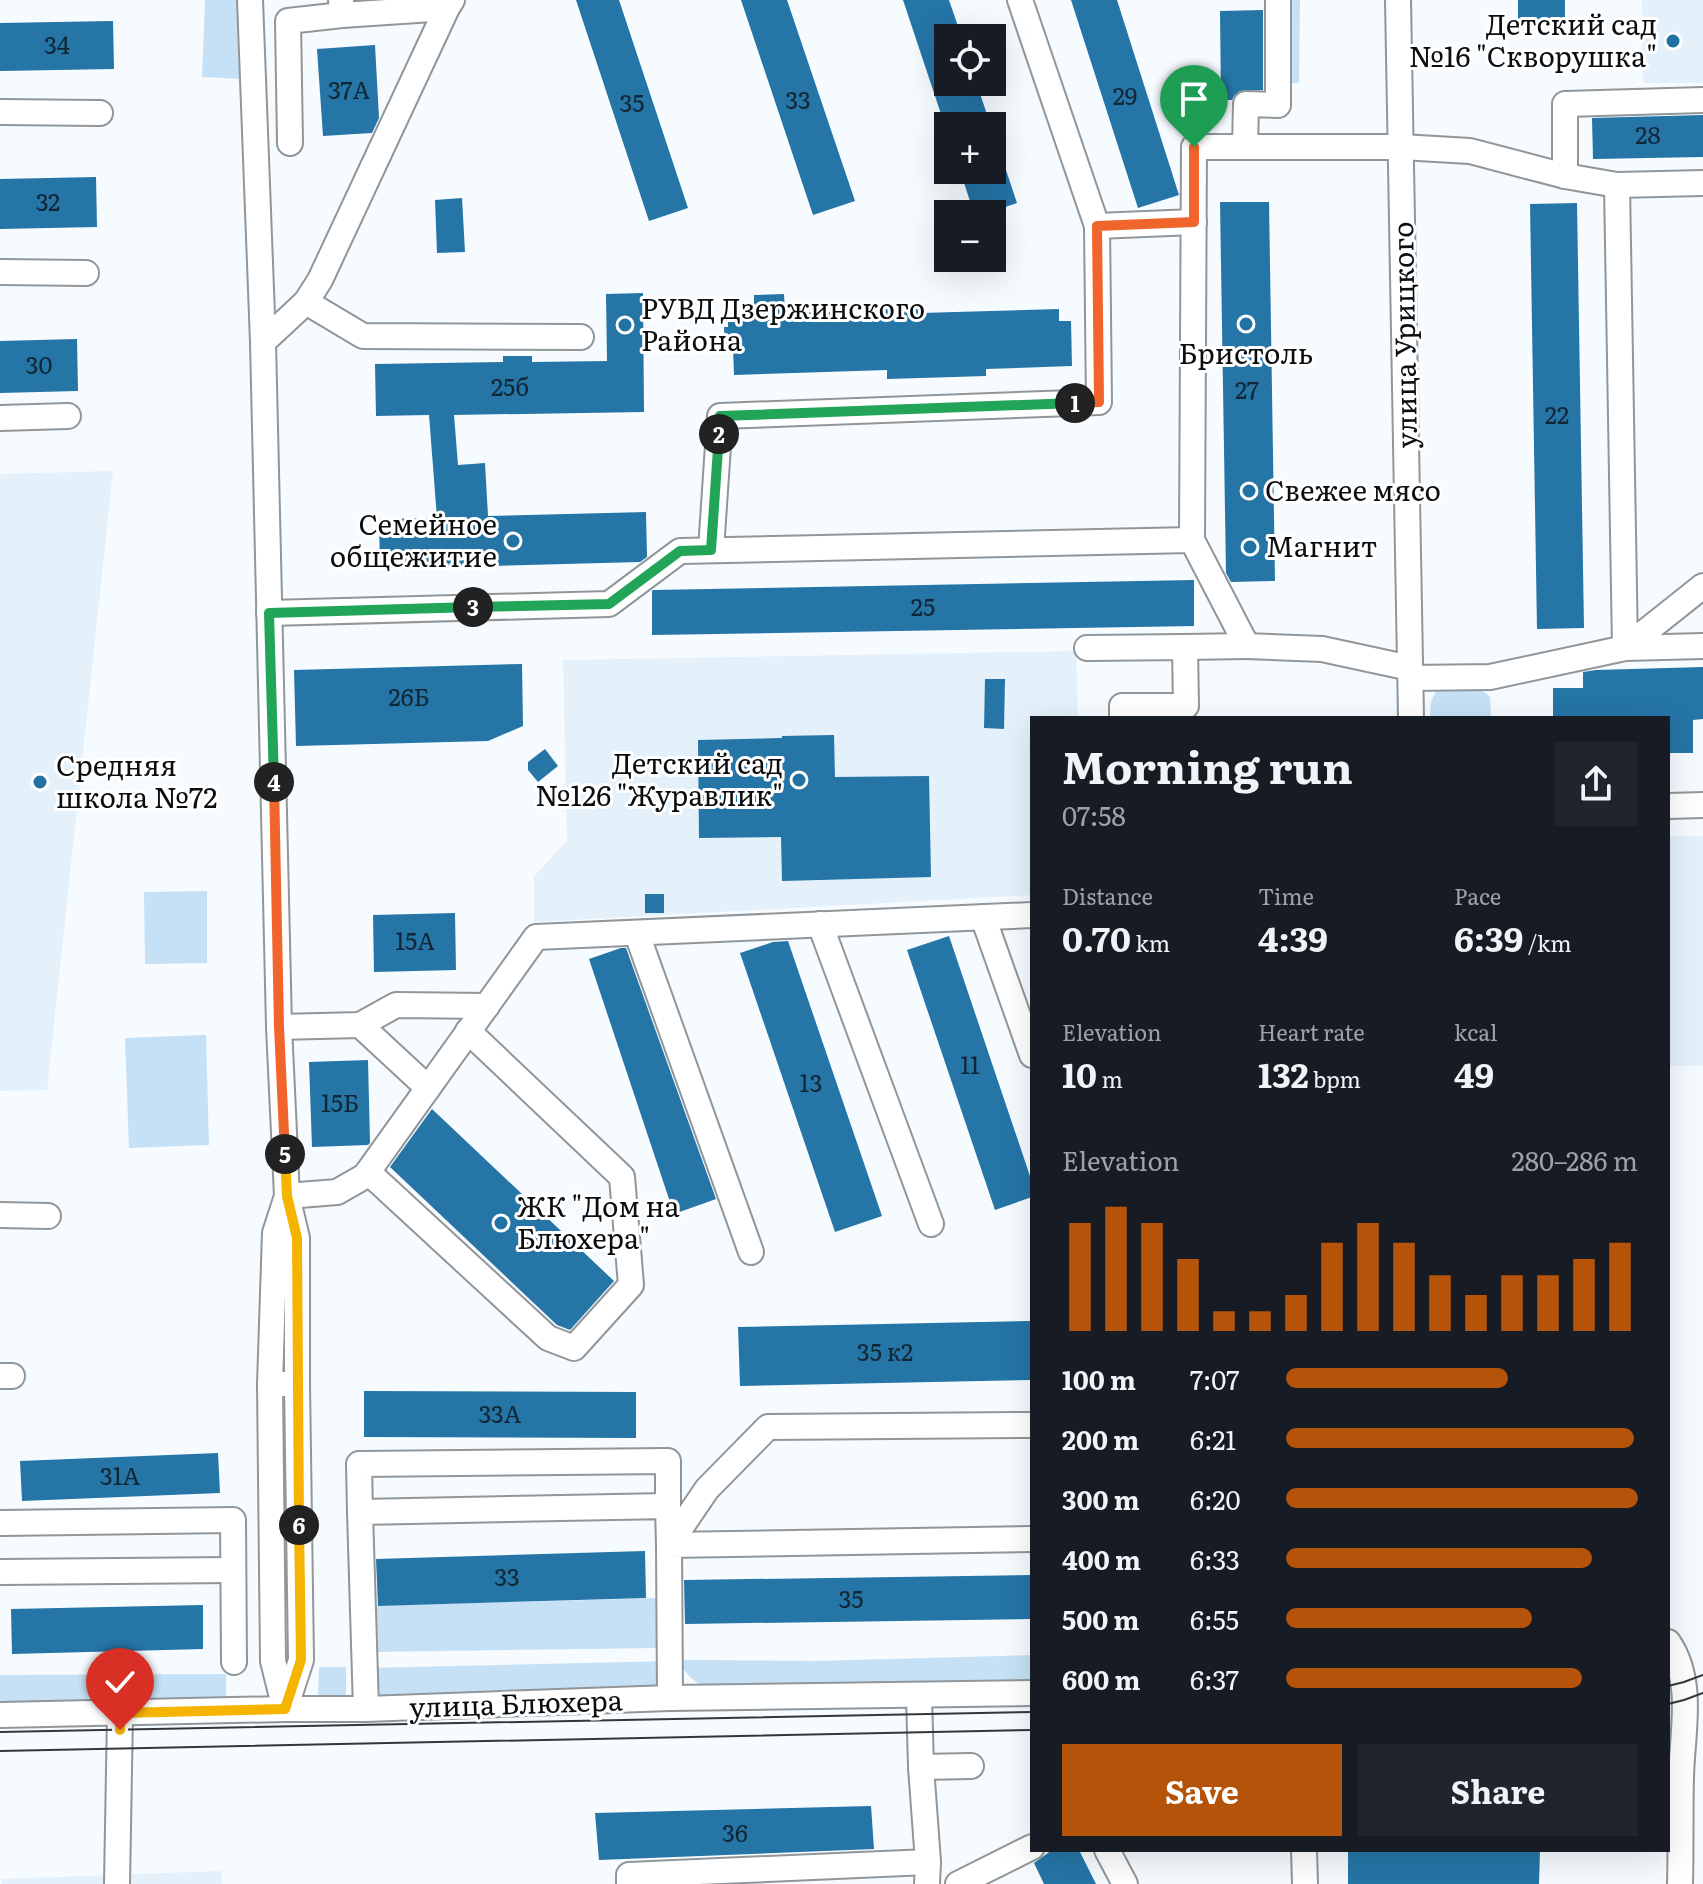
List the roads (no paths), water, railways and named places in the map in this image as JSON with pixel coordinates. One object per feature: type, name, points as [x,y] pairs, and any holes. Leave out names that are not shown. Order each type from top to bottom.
[{"type":"street","points":[[250,0],[263,342],[279,1027],[287,1196],[297,1238],[301,1660],[285,1709]]},
{"type":"street","points":[[711,550],[720,416],[1099,402],[1097,226],[1020,0]]},
{"type":"street","points":[[1245,147],[1246,104],[1278,105],[1278,0]]},
{"type":"street","name":"улица Урицкого","points":[[1398,0],[1411,716]]},
{"type":"street","points":[[263,342],[306,302],[320,280],[449,4],[342,8],[288,21],[290,143]]},
{"type":"street","points":[[1565,176],[1565,104],[1703,100]]},
{"type":"street","points":[[0,112],[100,113]]},
{"type":"street","points":[[1247,646],[1192,540],[1194,147],[1401,147],[1470,151],[1565,176],[1617,185],[1703,183]]},
{"type":"street","points":[[1617,185],[1625,648]]},
{"type":"street","points":[[1097,226],[1194,222]]},
{"type":"street","points":[[0,272],[86,273]]},
{"type":"street","points":[[306,302],[363,336],[581,337]]},
{"type":"street","points":[[0,418],[68,416]]},
{"type":"street","points":[[269,613],[609,604],[680,551],[1192,540]]},
{"type":"street","points":[[1625,648],[1703,586]]},
{"type":"street","points":[[1087,648],[1247,646],[1322,649],[1411,673],[1490,677],[1625,648],[1703,646]]},
{"type":"street","points":[[1122,716],[1122,706],[1186,706],[1185,647]]},
{"type":"street","points":[[1670,806],[1703,805]]},
{"type":"street","points":[[287,1196],[337,1192],[365,1176],[536,937],[1030,915]]},
{"type":"street","points":[[983,917],[1030,1049]]},
{"type":"street","points":[[820,924],[931,1224]]},
{"type":"street","points":[[637,934],[751,1252]]},
{"type":"street","points":[[279,1027],[360,1025],[396,1005],[487,1006]]},
{"type":"street","points":[[360,1025],[428,1088]]},
{"type":"street","points":[[368,1172],[548,1338],[574,1348],[631,1285],[622,1177],[468,1031]]},
{"type":"street","points":[[285,1709],[273,1661],[270,1384],[275,1233],[287,1196]]},
{"type":"street","points":[[0,1215],[48,1216]]},
{"type":"street","points":[[270,1384],[297,1384]]},
{"type":"street","points":[[669,1545],[707,1489],[768,1427],[1030,1425]]},
{"type":"street","points":[[366,1709],[359,1464],[668,1461],[670,1698]]},
{"type":"street","points":[[360,1512],[668,1506]]},
{"type":"street","points":[[0,1523],[233,1520],[234,1662]]},
{"type":"street","points":[[669,1545],[1030,1539]]},
{"type":"street","points":[[0,1572],[233,1570]]},
{"type":"street","points":[[1670,1646],[1684,1682],[1694,1728],[1681,1775],[1680,1884]]},
{"type":"street","name":"улица Блюхера","points":[[0,1715],[366,1709],[670,1698],[1030,1693]]},
{"type":"street","points":[[629,1884],[629,1875],[927,1873],[919,1696]]},
{"type":"street","points":[[117,1884],[120,1713]]},
{"type":"street","points":[[921,1767],[971,1766]]},
{"type":"street","points":[[958,1884],[1030,1848]]},
{"type":"street","points":[[1108,1852],[1125,1884]]},
{"type":"street","points":[[1304,1852],[1305,1884]]},
{"type":"tram line","points":[[1670,1686],[1703,1675]]},
{"type":"tram line","points":[[1670,1704],[1703,1693]]},
{"type":"tram line","points":[[0,1732],[1030,1712]]},
{"type":"tram line","points":[[0,1751],[1030,1730]]},
{"type":"place","name":"Детский сад №16 \"Скворушка\"","points":[[1673,41]]},
{"type":"place","name":"Бристоль","points":[[1246,324]]},
{"type":"place","name":"РУВД Дзержинского Района","points":[[625,325]]},
{"type":"place","name":"Свежее мясо","points":[[1249,491]]},
{"type":"place","name":"Семейное общежитие","points":[[513,541]]},
{"type":"place","name":"Магнит","points":[[1250,547]]},
{"type":"place","name":"Детский сад №126 \"Журавлик\"","points":[[799,780]]},
{"type":"place","name":"Средняя школа №72","points":[[40,782]]},
{"type":"place","name":"ЖК \"Дом на Блюхера\"","points":[[501,1223]]}]
